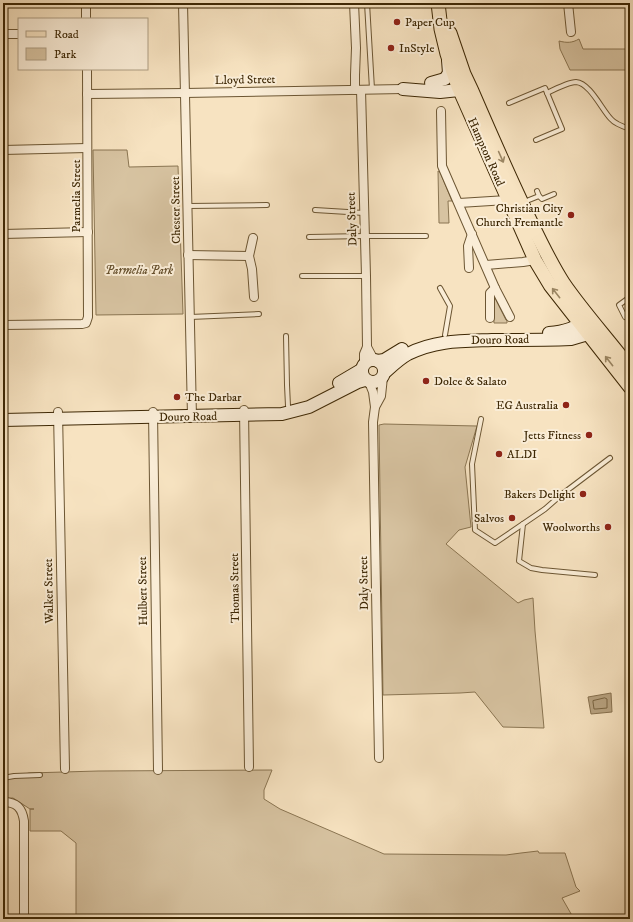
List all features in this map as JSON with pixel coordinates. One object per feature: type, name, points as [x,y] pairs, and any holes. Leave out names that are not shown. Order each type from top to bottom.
[{"type":"main road","name":"Hampton Road","points":[[438,3],[441,29],[448,60],[463,85],[545,250],[588,326],[630,387]]},
{"type":"main road","name":"Hampton Road","points":[[446,3],[450,35],[463,85],[508,200],[535,260],[550,285],[588,326],[610,341],[630,368]]},
{"type":"street","points":[[86,3],[86,18]]},
{"type":"street","name":"Chester Street","points":[[183,3],[192,414]]},
{"type":"street","name":"Daly Street","points":[[354,3],[356,48],[355,75],[358,90],[365,236],[367,347],[364,354],[369,370],[375,407],[373,427],[379,758]]},
{"type":"street","points":[[568,3],[571,32]]},
{"type":"street","points":[[3,34],[18,34]]},
{"type":"street","points":[[403,89],[445,79],[449,73],[448,60]]},
{"type":"street","name":"Parmelia Street","points":[[3,325],[82,324],[86,323],[88,317],[87,70]]},
{"type":"street","points":[[431,83],[463,85]]},
{"type":"street","points":[[403,89],[440,92],[463,85]]},
{"type":"street","name":"Lloyd Street","points":[[87,94],[403,89]]},
{"type":"street","points":[[441,111],[442,166],[495,288],[510,317]]},
{"type":"street","points":[[3,150],[87,148]]},
{"type":"street","points":[[459,203],[508,200]]},
{"type":"street","points":[[3,234],[88,232]]},
{"type":"street","points":[[469,268],[468,246],[472,234]]},
{"type":"street","points":[[252,238],[249,256],[252,269],[254,297]]},
{"type":"street","points":[[188,255],[249,256]]},
{"type":"street","points":[[486,265],[535,260]]},
{"type":"street","points":[[490,318],[490,293],[495,288]]},
{"type":"street","name":"Douro Road","points":[[244,413],[288,406],[302,402],[369,370],[398,351],[431,337],[460,333],[555,332],[588,326]]},
{"type":"street","name":"Douro Road","points":[[384,375],[395,363],[408,354],[440,343],[459,341],[562,339],[579,337],[588,326]]},
{"type":"street","points":[[383,366],[384,375],[377,382],[369,370],[383,366]]},
{"type":"street","name":"Douro Road","points":[[3,420],[58,416],[244,413],[282,414],[309,407],[358,382],[369,370]]},
{"type":"street","name":"Daly Street","points":[[375,407],[381,396],[384,375]]},
{"type":"street","name":"Douro Road","points":[[3,413],[58,416]]},
{"type":"street","name":"Thomas Street","points":[[244,413],[250,767]]},
{"type":"street","name":"Hulbert Street","points":[[153,414],[158,770]]},
{"type":"street","name":"Walker Street","points":[[58,416],[65,768]]},
{"type":"street","points":[[3,802],[16,805],[21,810],[24,821],[24,919]]},
{"type":"lane","points":[[367,3],[372,89]]},
{"type":"lane","points":[[547,93],[574,82],[582,84],[591,93],[612,121],[624,128],[630,129]]},
{"type":"lane","points":[[510,103],[545,88],[562,129],[536,140]]},
{"type":"lane","points":[[537,191],[542,199],[554,194]]},
{"type":"lane","points":[[522,203],[539,196]]},
{"type":"lane","points":[[188,206],[267,205]]},
{"type":"lane","points":[[315,210],[364,213]]},
{"type":"lane","points":[[309,237],[426,236]]},
{"type":"lane","points":[[302,276],[366,276]]},
{"type":"lane","points":[[440,288],[450,306],[444,335]]},
{"type":"lane","points":[[626,317],[619,305],[630,297]]},
{"type":"lane","points":[[190,317],[259,314]]},
{"type":"lane","points":[[286,336],[288,406]]},
{"type":"lane","points":[[481,419],[472,464],[475,530],[495,543],[545,509],[610,458]]},
{"type":"lane","points":[[523,524],[519,561],[531,568],[596,575]]},
{"type":"lane","points":[[3,778],[40,775]]},
{"type":"green space","points":[[579,39],[583,49],[630,49],[630,70],[570,70],[560,49],[559,41],[569,42]]},
{"type":"green space","name":"Parmelia Park","points":[[93,150],[127,150],[129,167],[178,166],[183,314],[96,315]]},
{"type":"green space","points":[[438,171],[440,172],[452,201],[448,201],[449,223],[439,223]]},
{"type":"green space","points":[[493,294],[507,320],[507,323],[494,323]]},
{"type":"green space","points":[[379,425],[477,426],[465,467],[471,527],[459,530],[446,544],[518,603],[533,598],[544,728],[503,727],[475,692],[383,695]]},
{"type":"green space","points":[[272,770],[264,790],[264,799],[280,809],[384,854],[506,855],[538,851],[539,853],[565,853],[576,887],[580,891],[562,898],[574,919],[76,919],[76,843],[61,831],[30,831],[30,809],[13,798],[3,798],[3,780],[29,773]]},
{"type":"water","points":[[611,693],[612,712],[591,714],[588,697]]},
{"type":"place","name":"Paper Cup","points":[[397,22]]},
{"type":"place","name":"InStyle","points":[[391,48]]},
{"type":"place","name":"Christian City Church Fremantle","points":[[571,215]]},
{"type":"place","name":"Dolce & Salato","points":[[426,381]]},
{"type":"place","name":"The Darbar","points":[[177,397]]},
{"type":"place","name":"EG Australia","points":[[566,405]]},
{"type":"place","name":"Jetts Fitness","points":[[589,435]]},
{"type":"place","name":"ALDI","points":[[499,454]]},
{"type":"place","name":"Bakers Delight","points":[[583,494]]},
{"type":"place","name":"Salvos","points":[[512,518]]},
{"type":"place","name":"Woolworths","points":[[608,527]]}]
